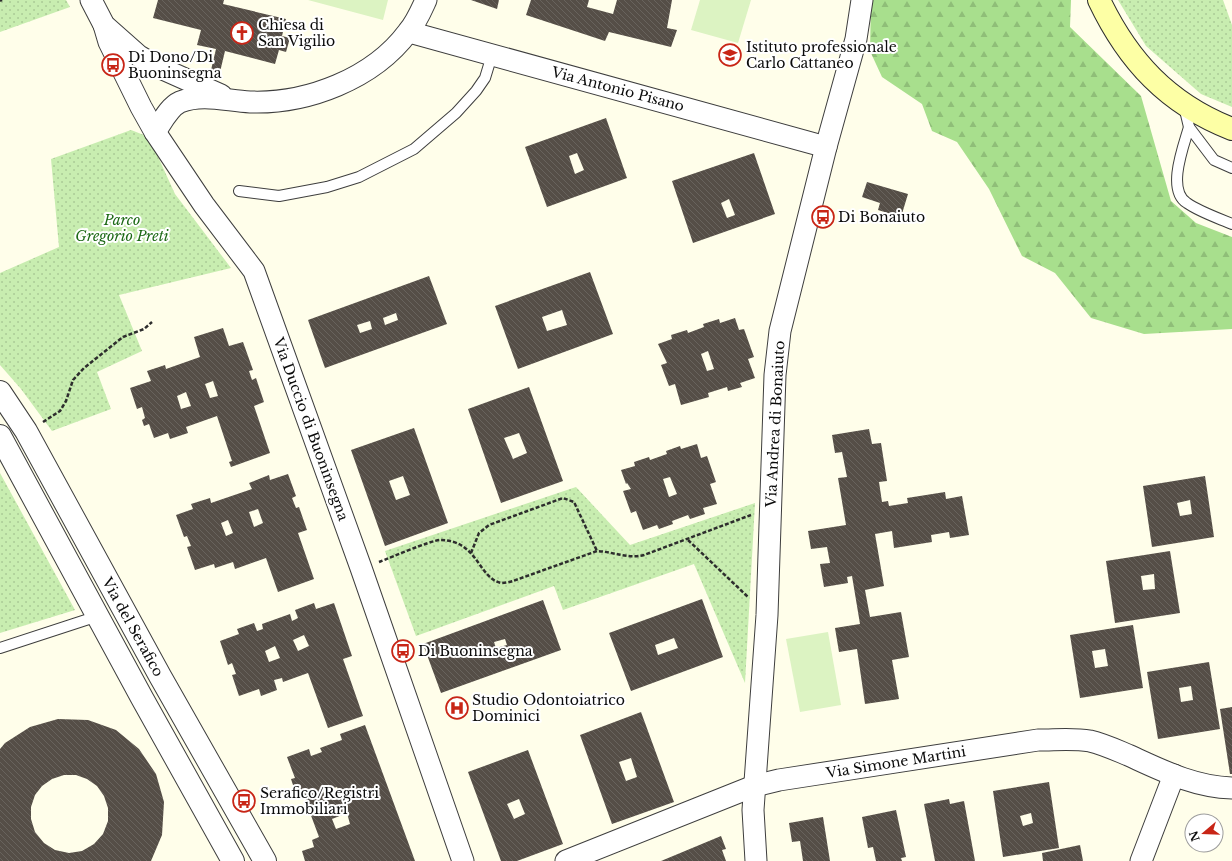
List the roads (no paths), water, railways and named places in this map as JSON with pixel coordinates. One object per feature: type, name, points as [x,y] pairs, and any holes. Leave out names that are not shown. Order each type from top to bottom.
[{"type":"main road","points":[[1099,0],[1111,24],[1134,59],[1161,87],[1183,104],[1230,126]]},
{"type":"street","points":[[91,0],[104,25],[138,56],[156,66],[232,100]]},
{"type":"street","points":[[155,132],[172,106],[181,102],[205,98],[249,102],[282,101],[327,89],[360,74],[392,50],[409,32],[426,0]]},
{"type":"street","name":"Via Andrea di Bonaiuto","points":[[756,861],[753,810],[754,786],[767,615],[775,375],[780,331],[826,148],[856,39],[862,0]]},
{"type":"street","name":"Via Duccio di Buoninsegna","points":[[104,25],[109,42],[140,107],[155,132],[204,205],[254,271],[361,568],[462,861]]},
{"type":"street","name":"Via Antonio Pisano","points":[[409,32],[826,148]]},
{"type":"street","name":"Via del Serafico","points":[[0,392],[26,431],[156,670],[265,861]]},
{"type":"street","name":"Via del Serafico","points":[[0,436],[233,861]]},
{"type":"street","name":"Via Simone Martini","points":[[566,861],[754,786],[779,780],[939,754],[1038,740],[1067,739],[1091,742],[1203,785],[1232,788]]},
{"type":"street","points":[[1140,861],[1174,775]]},
{"type":"lane","points":[[239,191],[279,196],[328,187],[359,177],[414,149],[456,113],[476,91],[485,78],[492,55]]},
{"type":"lane","points":[[1183,104],[1189,127],[1214,160],[1232,168]]},
{"type":"lane","points":[[1189,127],[1176,175],[1177,188],[1185,203],[1232,224]]},
{"type":"lane","points":[[0,648],[98,616]]},
{"type":"place","name":"Chiesa di San Vigilio","points":[[242,33]]},
{"type":"place","name":"Istituto professionale Carlo Cattaneo","points":[[730,55]]},
{"type":"place","name":"Di Dono/Di Buoninsegna","points":[[113,65]]},
{"type":"place","name":"Di Bonaiuto","points":[[823,217]]},
{"type":"place","name":"Di Buoninsegna","points":[[403,651]]},
{"type":"place","name":"Studio Odontoiatrico Dominici","points":[[457,708]]},
{"type":"place","name":"Serafico/Registri Immobiliari","points":[[244,801]]},
{"type":"park label","name":"Parco Gregorio Preti","points":[[122,228]]}]
